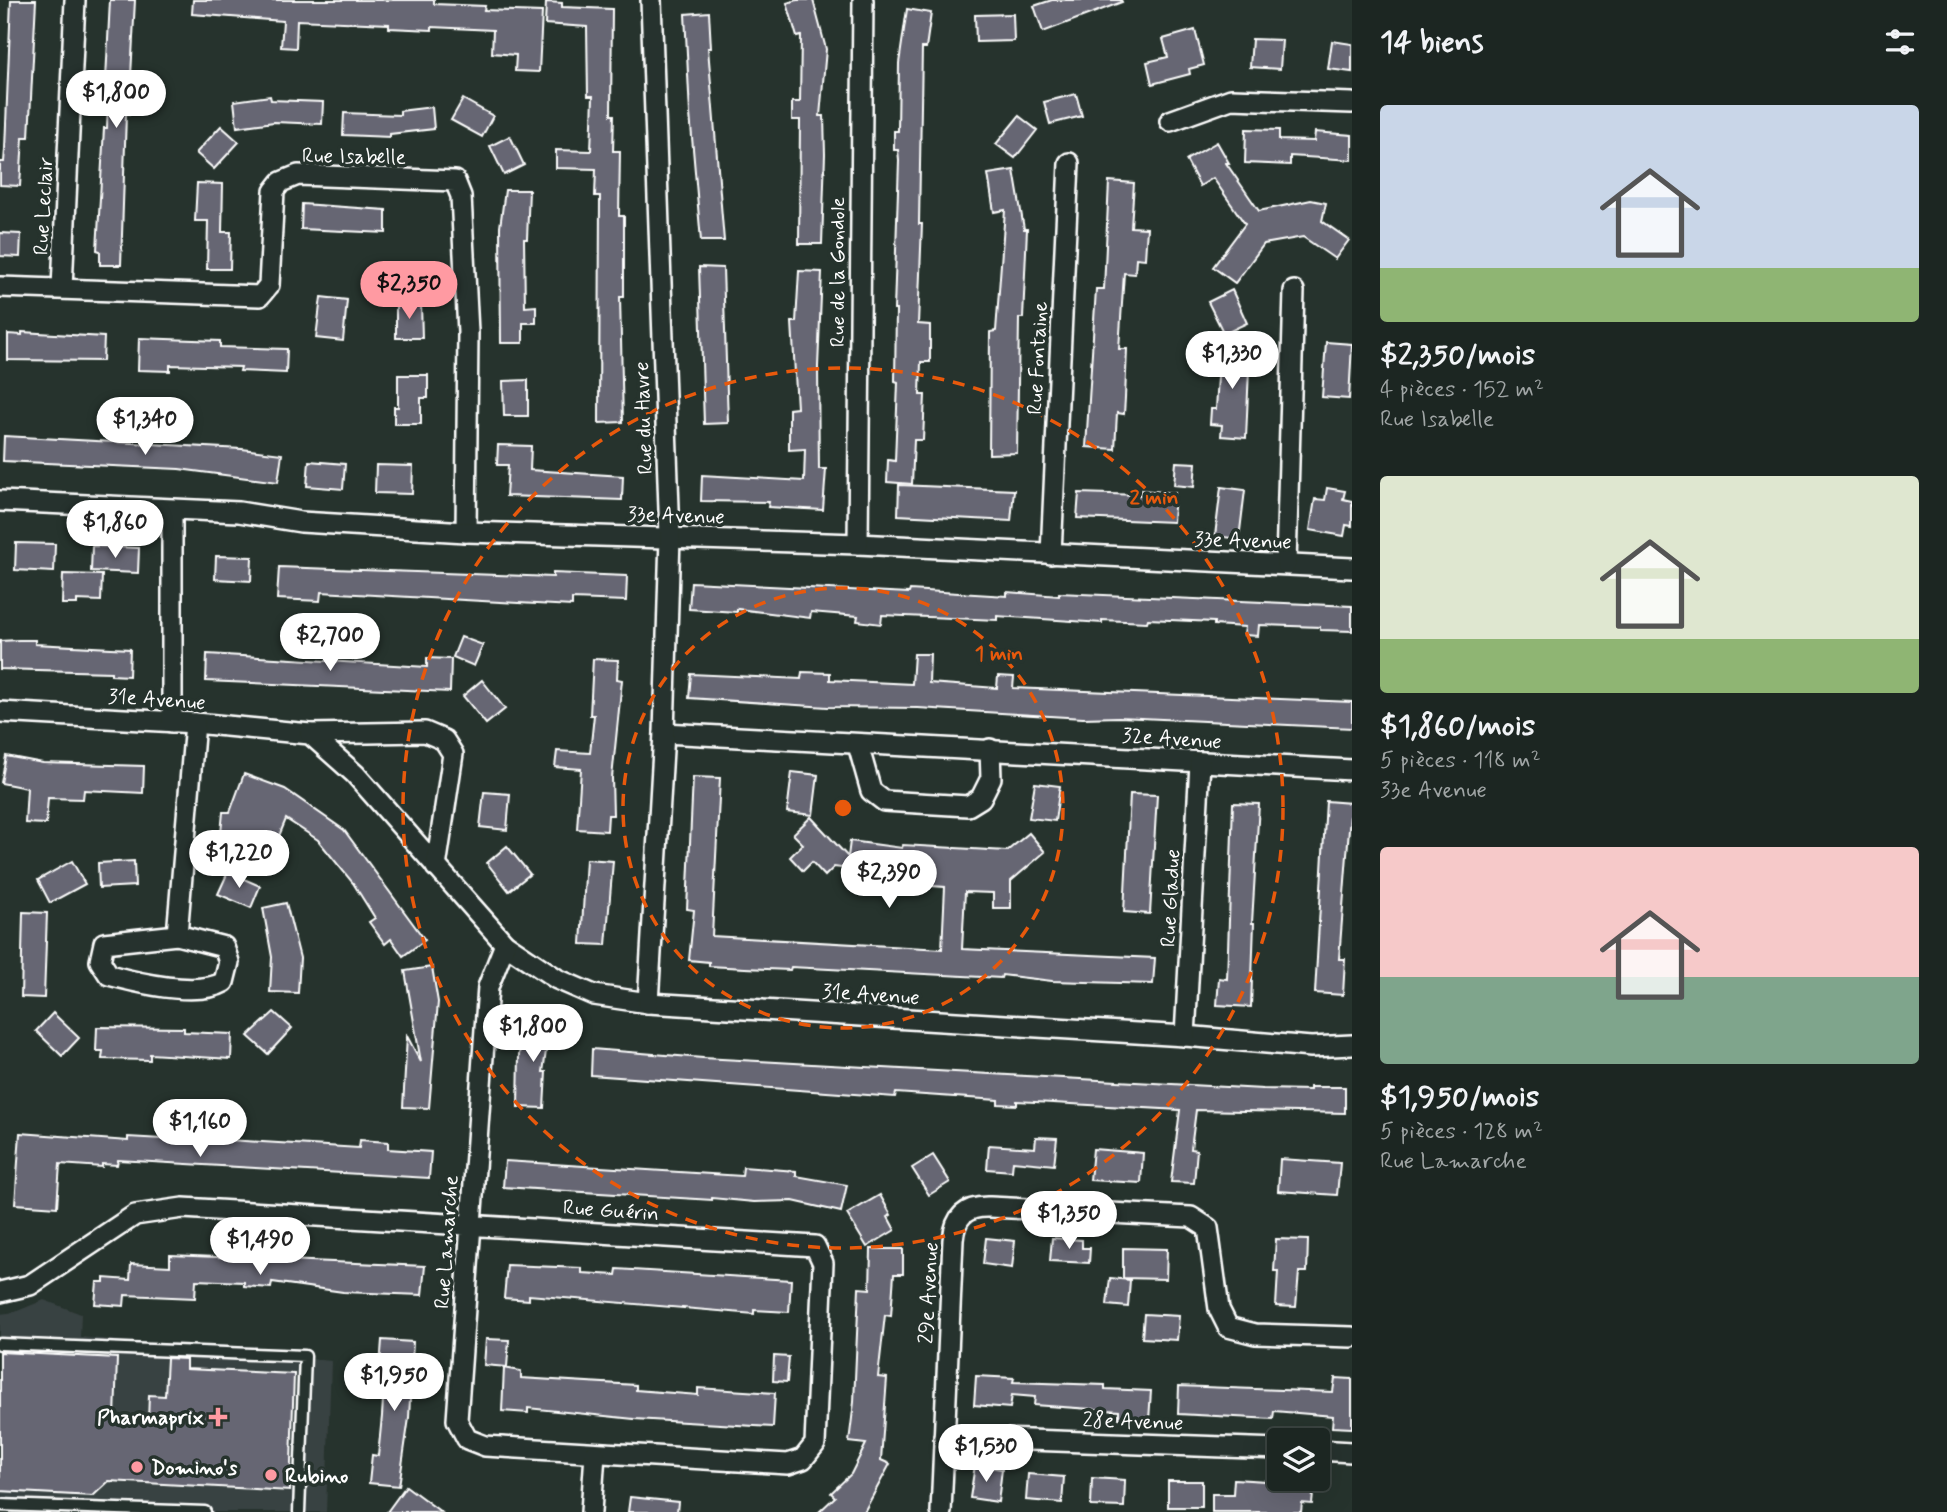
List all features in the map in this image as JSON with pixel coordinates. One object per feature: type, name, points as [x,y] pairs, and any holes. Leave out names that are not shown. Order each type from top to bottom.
[{"type":"street","name":"Rue Leclair","points":[[62,288],[75,0]]},
{"type":"street","name":"Rue du Havre","points":[[648,1003],[663,733],[670,537],[651,0]]},
{"type":"street","name":"Rue de la Gondole","points":[[858,544],[863,0]]},
{"type":"street","points":[[1170,121],[1231,99],[1352,103]]},
{"type":"street","name":"Rue Fontaine","points":[[1051,554],[1069,163]]},
{"type":"street","name":"Rue Isabelle","points":[[0,287],[260,296],[269,285],[274,191],[281,182],[298,175],[455,181],[461,196],[468,332],[466,532]]},
{"type":"street","points":[[1286,564],[1294,291]]},
{"type":"street","name":"33e Avenue","points":[[0,501],[239,512],[300,522],[466,532],[858,544],[1352,568]]},
{"type":"street","points":[[172,511],[172,722]]},
{"type":"street","name":"31e Avenue","points":[[0,712],[195,723],[310,734],[425,732],[443,740],[453,754],[436,867]]},
{"type":"street","points":[[177,934],[195,723]]},
{"type":"street","name":"32e Avenue","points":[[663,733],[1352,770]]},
{"type":"street","name":"31e Avenue","points":[[310,734],[355,774],[505,944],[557,979],[594,995],[648,1003],[1185,1036],[1311,1047],[1352,1045]]},
{"type":"street","points":[[858,745],[871,791],[884,801],[968,806],[981,799],[991,778],[990,749]]},
{"type":"street","name":"Rue Gladue","points":[[1185,1036],[1200,763]]},
{"type":"street","points":[[177,934],[224,947],[229,962],[223,982],[211,989],[135,982],[110,975],[100,961],[104,943],[177,934]]},
{"type":"street","name":"Rue Lamarche","points":[[505,944],[488,987],[457,1420],[467,1439],[485,1446],[595,1454]]},
{"type":"street","name":"29e Avenue","points":[[944,1437],[954,1232],[962,1213],[976,1207],[1197,1219],[1204,1223],[1210,1234],[1219,1308],[1228,1327],[1255,1334],[1352,1337]]},
{"type":"street","name":"Rue Guérin","points":[[0,1292],[30,1285],[135,1215],[183,1208],[471,1223],[815,1247],[823,1263],[815,1444],[803,1459],[788,1464],[595,1454]]},
{"type":"street","points":[[941,1512],[944,1437]]},
{"type":"street","name":"28e Avenue","points":[[944,1437],[1267,1449]]},
{"type":"street","points":[[1330,1451],[1352,1452]]},
{"type":"street","points":[[592,1512],[595,1454]]},
{"type":"lane","points":[[0,1344],[305,1356],[299,1512]]},
{"type":"lane","points":[[0,1505],[205,1512]]},
{"type":"shaded area","points":[[44,1300],[81,1314],[80,1337],[331,1361],[326,1512],[0,1512],[0,1314],[15,1312]]},
{"type":"building","points":[[11,0],[36,0],[29,137],[23,137],[20,186],[0,185],[0,162],[4,162],[5,149]]},
{"type":"building","points":[[110,0],[135,0],[129,114],[126,114],[121,265],[100,265],[100,251],[97,250],[104,128],[107,128],[108,99],[105,99]]},
{"type":"building","points":[[193,0],[434,0],[434,4],[485,6],[484,10],[542,12],[539,72],[515,71],[516,55],[492,53],[493,30],[389,28],[389,24],[297,20],[296,48],[281,47],[283,21],[192,14]]},
{"type":"building","points":[[813,0],[826,49],[820,116],[824,116],[825,154],[822,244],[799,244],[800,120],[792,120],[792,102],[800,102],[801,36],[797,37],[787,3]]},
{"type":"building","points":[[1052,0],[1122,2],[1043,32],[1034,6]]},
{"type":"building","points":[[546,2],[562,3],[562,7],[612,9],[613,151],[620,151],[619,216],[624,216],[624,297],[620,297],[623,422],[599,423],[600,196],[595,196],[596,169],[556,168],[556,150],[591,151],[593,96],[588,96],[587,27],[545,24]]},
{"type":"building","points":[[907,9],[931,13],[926,48],[922,48],[919,224],[922,224],[918,324],[930,325],[930,362],[921,362],[920,395],[925,395],[923,440],[914,440],[912,484],[887,482],[888,460],[895,461],[898,382],[895,381],[894,310],[899,160],[898,150],[894,150],[894,131],[898,131],[899,63]]},
{"type":"building","points":[[709,12],[711,48],[708,48],[724,241],[701,241],[690,114],[685,14]]},
{"type":"building","points":[[1013,14],[1014,41],[976,42],[975,15]]},
{"type":"building","points":[[1195,30],[1204,65],[1189,69],[1190,74],[1152,84],[1147,62],[1168,57],[1163,39]]},
{"type":"building","points":[[1252,39],[1282,40],[1280,69],[1250,67]]},
{"type":"building","points":[[1332,41],[1352,44],[1352,72],[1328,69]]},
{"type":"building","points":[[1076,94],[1082,116],[1050,124],[1044,102]]},
{"type":"building","points":[[270,96],[271,100],[323,102],[322,124],[274,122],[237,127],[234,101]]},
{"type":"building","points":[[463,99],[493,116],[482,137],[451,120]]},
{"type":"building","points":[[432,107],[434,129],[390,134],[390,137],[343,135],[344,113],[400,115],[400,111]]},
{"type":"building","points":[[1019,116],[1037,130],[1015,158],[996,144]]},
{"type":"building","points":[[221,126],[239,142],[214,169],[196,153]]},
{"type":"building","points":[[1246,129],[1279,130],[1279,140],[1314,141],[1315,132],[1352,135],[1352,160],[1290,156],[1290,165],[1245,163]]},
{"type":"building","points":[[510,136],[524,165],[504,175],[490,146]]},
{"type":"building","points":[[1217,142],[1229,163],[1226,163],[1259,211],[1311,200],[1326,203],[1322,221],[1349,240],[1335,259],[1303,237],[1264,244],[1235,283],[1213,267],[1245,224],[1213,178],[1200,186],[1186,160]]},
{"type":"building","points":[[1014,170],[1024,229],[1027,229],[1023,318],[1019,318],[1017,453],[989,454],[990,332],[996,331],[1005,210],[994,212],[988,174]]},
{"type":"building","points":[[1109,181],[1134,183],[1131,227],[1147,228],[1145,259],[1136,258],[1135,274],[1124,273],[1119,349],[1127,349],[1125,398],[1124,414],[1117,413],[1115,449],[1086,447],[1096,289],[1104,289]]},
{"type":"building","points":[[197,183],[223,184],[222,232],[231,232],[230,269],[207,269],[208,221],[195,221]]},
{"type":"building","points":[[505,190],[529,190],[527,239],[524,239],[525,307],[536,306],[536,323],[523,323],[523,343],[501,343],[500,227]]},
{"type":"building","points":[[302,204],[386,210],[386,233],[301,229]]},
{"type":"building","points":[[0,233],[21,234],[20,257],[0,256]]},
{"type":"building","points":[[699,267],[723,268],[728,423],[704,424]]},
{"type":"building","points":[[799,271],[822,272],[818,367],[819,469],[826,469],[823,510],[768,507],[769,502],[701,501],[702,475],[804,481],[805,449],[789,450],[789,409],[797,408],[792,322],[796,322]]},
{"type":"building","points":[[1232,290],[1247,323],[1224,334],[1208,302]]},
{"type":"building","points":[[321,297],[347,300],[343,341],[316,338]]},
{"type":"building","points":[[396,303],[421,303],[422,338],[396,338]]},
{"type":"building","points":[[22,332],[104,337],[103,361],[8,360],[8,334],[22,335]]},
{"type":"building","points":[[139,338],[220,341],[220,347],[287,349],[286,373],[240,371],[241,367],[170,365],[170,371],[138,370]]},
{"type":"building","points":[[1326,342],[1352,344],[1349,399],[1322,397]]},
{"type":"building","points":[[1220,344],[1250,346],[1246,438],[1221,436],[1222,425],[1210,424],[1211,409],[1216,409]]},
{"type":"building","points":[[398,375],[428,375],[428,398],[421,398],[421,424],[394,424],[394,407],[398,407]]},
{"type":"building","points":[[528,380],[528,416],[504,416],[503,381]]},
{"type":"building","points":[[4,436],[242,449],[282,454],[278,482],[179,469],[3,461]]},
{"type":"building","points":[[498,445],[531,446],[530,470],[623,476],[622,500],[506,496],[508,465],[497,465]]},
{"type":"building","points":[[309,461],[345,464],[343,489],[307,486]]},
{"type":"building","points":[[1176,462],[1196,463],[1194,487],[1174,485]]},
{"type":"building","points":[[376,465],[413,466],[412,494],[375,493]]},
{"type":"building","points":[[899,485],[1014,490],[1011,521],[898,515]]},
{"type":"building","points":[[1221,487],[1245,490],[1239,539],[1215,536]]},
{"type":"building","points":[[1327,488],[1345,491],[1343,499],[1352,501],[1352,526],[1346,525],[1344,536],[1310,530],[1315,499],[1325,500]]},
{"type":"building","points":[[1140,490],[1175,493],[1173,522],[1077,518],[1079,493],[1140,495]]},
{"type":"building","points":[[16,543],[55,544],[54,572],[15,570]]},
{"type":"building","points":[[92,546],[139,548],[138,573],[91,571]]},
{"type":"building","points":[[216,556],[252,557],[251,581],[215,579]]},
{"type":"building","points":[[279,567],[553,577],[553,573],[627,576],[626,601],[572,599],[572,606],[321,592],[320,601],[277,599]]},
{"type":"building","points":[[63,574],[102,575],[101,601],[77,600],[77,604],[62,604]]},
{"type":"building","points":[[691,582],[909,593],[910,590],[1059,596],[1059,593],[1352,606],[1352,631],[1259,625],[1258,636],[1244,635],[1245,627],[1214,625],[1214,622],[1148,619],[1147,622],[1102,620],[1102,623],[997,616],[997,620],[882,615],[881,624],[857,621],[858,616],[811,612],[810,618],[737,609],[737,612],[689,609]]},
{"type":"building","points":[[461,637],[483,645],[474,666],[453,657]]},
{"type":"building","points":[[35,640],[35,644],[130,649],[129,676],[111,675],[111,672],[0,669],[0,641]]},
{"type":"building","points":[[207,654],[427,667],[427,658],[451,659],[450,692],[206,681]]},
{"type":"building","points":[[914,654],[930,654],[929,683],[997,688],[998,676],[1014,677],[1013,688],[1352,702],[1352,728],[1119,717],[1083,718],[918,708],[828,707],[689,698],[691,674],[801,679],[802,672],[830,673],[830,680],[912,684]]},
{"type":"building","points":[[593,659],[618,660],[617,679],[622,680],[612,778],[613,815],[608,815],[607,831],[577,829],[581,769],[555,767],[557,751],[590,753],[594,715],[590,715]]},
{"type":"building","points":[[482,680],[505,709],[486,724],[463,696]]},
{"type":"building","points":[[6,756],[43,763],[144,766],[143,793],[84,790],[83,799],[48,798],[46,824],[25,823],[27,788],[1,783]]},
{"type":"building","points":[[792,772],[818,775],[813,815],[787,812]]},
{"type":"building","points":[[244,774],[285,789],[344,830],[425,940],[403,956],[391,939],[385,944],[369,922],[375,918],[353,883],[318,840],[286,819],[272,853],[256,845],[259,837],[221,834],[223,812],[230,812]]},
{"type":"building","points":[[693,777],[720,778],[712,936],[942,949],[945,887],[918,885],[919,878],[834,867],[825,876],[812,862],[803,871],[790,857],[803,844],[793,834],[811,817],[848,857],[850,841],[902,848],[903,845],[1007,851],[1029,833],[1045,852],[1011,881],[1011,908],[993,908],[993,893],[965,892],[962,949],[1155,958],[1153,984],[1052,981],[1002,975],[1001,978],[791,967],[790,970],[745,968],[709,966],[709,962],[689,960],[694,910],[687,909]]},
{"type":"building","points":[[1035,783],[1060,786],[1055,821],[1029,818]]},
{"type":"building","points":[[484,792],[510,794],[507,830],[480,827]]},
{"type":"building","points":[[1130,794],[1157,795],[1150,914],[1124,912]]},
{"type":"building","points":[[1326,801],[1351,803],[1339,959],[1345,959],[1343,995],[1315,993]]},
{"type":"building","points":[[1233,803],[1259,804],[1252,923],[1251,1007],[1217,1005],[1219,978],[1227,979]]},
{"type":"building","points":[[507,846],[530,874],[509,891],[487,863]]},
{"type":"building","points":[[586,859],[613,861],[606,945],[581,944]]},
{"type":"building","points":[[72,861],[85,884],[50,903],[38,880]]},
{"type":"building","points":[[134,861],[135,886],[99,888],[98,863]]},
{"type":"building","points":[[228,872],[260,886],[251,908],[218,894]]},
{"type":"building","points":[[286,903],[300,958],[298,993],[270,992],[272,957],[263,908]]},
{"type":"building","points":[[23,912],[47,913],[44,998],[21,997]]},
{"type":"building","points":[[432,967],[438,1002],[429,1108],[403,1107],[407,1036],[421,1062],[405,971]]},
{"type":"building","points":[[274,1012],[292,1028],[268,1054],[248,1036]]},
{"type":"building","points":[[53,1013],[79,1038],[62,1056],[36,1031]]},
{"type":"building","points":[[524,1019],[550,1023],[543,1072],[546,1072],[544,1108],[518,1107],[519,1055]]},
{"type":"building","points":[[97,1027],[184,1028],[184,1032],[232,1034],[231,1059],[150,1054],[150,1060],[102,1059],[103,1051],[96,1051]]},
{"type":"building","points":[[592,1049],[703,1058],[1263,1089],[1310,1090],[1310,1087],[1345,1087],[1345,1113],[1196,1110],[1191,1149],[1197,1150],[1194,1183],[1171,1182],[1180,1110],[1017,1101],[1017,1105],[998,1104],[998,1100],[896,1093],[895,1097],[591,1075]]},
{"type":"building","points":[[20,1133],[128,1141],[128,1137],[180,1140],[181,1137],[359,1148],[360,1140],[388,1142],[388,1149],[431,1152],[429,1178],[118,1160],[117,1165],[102,1164],[102,1167],[60,1164],[57,1207],[15,1204]]},
{"type":"building","points":[[1036,1137],[1057,1138],[1054,1165],[1013,1161],[1012,1171],[987,1169],[989,1145],[1035,1148]]},
{"type":"building","points":[[1093,1149],[1143,1153],[1141,1183],[1090,1180]]},
{"type":"building","points":[[933,1155],[950,1182],[929,1195],[912,1168]]},
{"type":"building","points":[[1280,1159],[1340,1163],[1337,1195],[1278,1191]]},
{"type":"building","points":[[505,1161],[742,1176],[743,1167],[796,1171],[796,1176],[847,1185],[841,1212],[793,1201],[712,1200],[503,1187]]},
{"type":"building","points":[[880,1195],[891,1215],[888,1217],[895,1230],[867,1247],[847,1214]]},
{"type":"building","points":[[986,1238],[1015,1241],[1012,1268],[983,1264]]},
{"type":"building","points":[[1052,1238],[1082,1240],[1082,1248],[1090,1248],[1089,1263],[1050,1261]]},
{"type":"building","points":[[1276,1239],[1308,1240],[1307,1272],[1299,1272],[1296,1307],[1276,1306]]},
{"type":"building","points":[[1123,1248],[1167,1249],[1166,1279],[1123,1278]]},
{"type":"building","points":[[871,1249],[903,1249],[903,1274],[894,1274],[891,1316],[885,1315],[878,1377],[887,1378],[881,1460],[890,1464],[864,1512],[819,1512],[835,1497],[831,1493],[851,1474],[866,1444],[849,1442],[854,1402],[859,1288],[870,1289]]},
{"type":"building","points":[[170,1255],[425,1266],[422,1295],[343,1292],[272,1282],[271,1288],[244,1286],[244,1282],[196,1280],[195,1298],[125,1295],[124,1306],[95,1304],[97,1282],[104,1282],[104,1278],[130,1280],[131,1264],[170,1266]]},
{"type":"building","points":[[507,1265],[582,1268],[582,1273],[616,1275],[617,1269],[791,1280],[789,1312],[754,1310],[754,1314],[529,1295],[529,1300],[504,1298]]},
{"type":"building","points":[[1110,1278],[1130,1280],[1128,1307],[1107,1305]]},
{"type":"building","points":[[1144,1314],[1179,1316],[1177,1340],[1142,1338]]},
{"type":"building","points":[[486,1339],[509,1340],[507,1367],[484,1365]]},
{"type":"building","points":[[382,1340],[413,1342],[409,1418],[399,1486],[369,1483],[372,1455],[378,1456],[382,1416],[385,1368],[380,1367]]},
{"type":"building","points":[[0,1352],[117,1358],[115,1419],[148,1421],[149,1395],[165,1396],[167,1358],[186,1359],[186,1369],[294,1374],[290,1491],[109,1481],[93,1496],[0,1491]]},
{"type":"building","points":[[774,1356],[789,1357],[787,1382],[773,1381]]},
{"type":"building","points":[[504,1368],[521,1371],[521,1378],[636,1385],[636,1390],[698,1395],[698,1388],[775,1393],[773,1427],[634,1419],[528,1408],[528,1413],[502,1411]]},
{"type":"building","points":[[976,1376],[1014,1378],[1013,1382],[1105,1385],[1105,1389],[1151,1391],[1149,1420],[1119,1418],[1119,1411],[1034,1405],[1035,1397],[1012,1395],[1010,1408],[974,1405]]},
{"type":"building","points":[[1335,1378],[1352,1379],[1352,1428],[1332,1427],[1333,1416],[1274,1411],[1273,1419],[1178,1414],[1179,1386],[1333,1392]]},
{"type":"building","points":[[975,1465],[1002,1469],[998,1502],[970,1498]]},
{"type":"building","points":[[1028,1474],[1064,1477],[1062,1503],[1026,1500]]},
{"type":"building","points":[[1092,1478],[1125,1480],[1124,1507],[1091,1506]]},
{"type":"building","points":[[1234,1479],[1267,1481],[1267,1491],[1313,1491],[1312,1504],[1302,1503],[1301,1512],[1212,1512],[1212,1494],[1233,1494]]},
{"type":"building","points":[[1168,1481],[1202,1481],[1202,1507],[1168,1507]]},
{"type":"building","points":[[406,1486],[441,1512],[387,1512]]},
{"type":"building","points":[[630,1497],[678,1502],[677,1512],[628,1512]]},
{"type":"place","name":"Pharmaprix","points":[[218,1417]]},
{"type":"place","name":"Domino's","points":[[137,1467]]},
{"type":"place","name":"Rubino","points":[[271,1475]]}]
